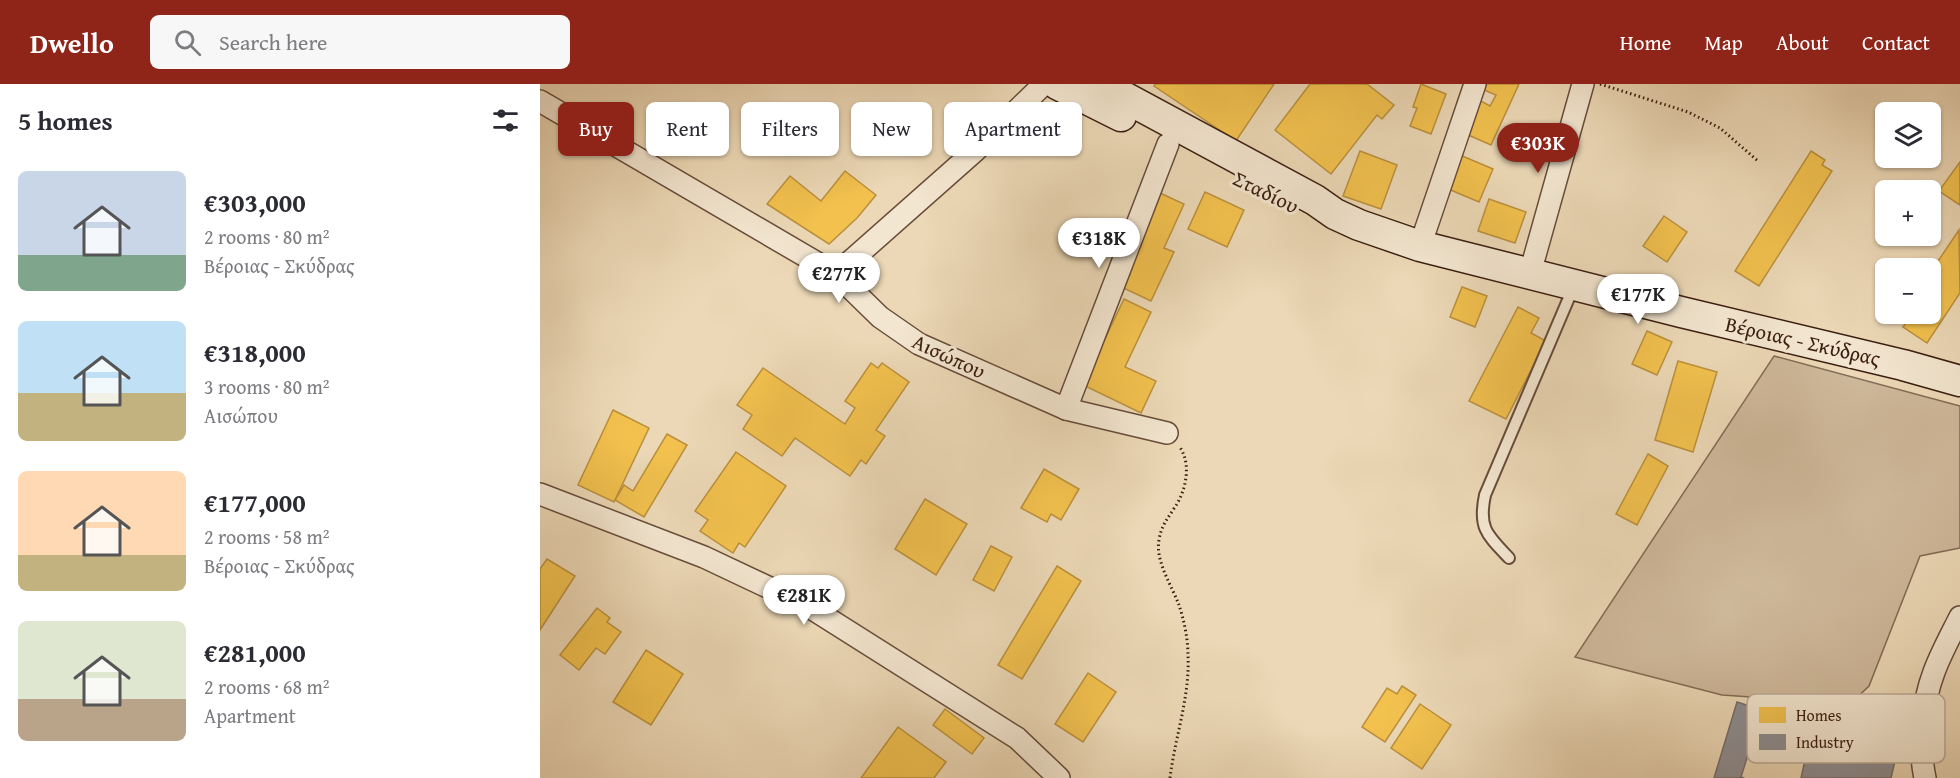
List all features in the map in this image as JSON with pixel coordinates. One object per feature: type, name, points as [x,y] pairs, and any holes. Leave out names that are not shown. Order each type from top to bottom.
[{"type":"main road","name":"Σταδίου","points":[[1057,84],[1125,118],[1168,144],[1308,213],[1335,214]]},
{"type":"main road","name":"Σταδίου","points":[[1100,84],[1316,200],[1335,214]]},
{"type":"main road","name":"Βέροιας - Σκύδρας","points":[[1335,214],[1382,234],[1420,246],[1960,381]]},
{"type":"street","points":[[836,274],[975,151],[1044,84]]},
{"type":"street","points":[[1420,246],[1475,84]]},
{"type":"street","points":[[1530,273],[1583,84]]},
{"type":"street","name":"Αισώπου","points":[[540,101],[836,274],[880,317],[919,344],[1066,409],[1167,433]]},
{"type":"street","points":[[1066,409],[1168,144]]},
{"type":"street","points":[[540,494],[704,557],[808,606],[1017,738],[1059,778]]},
{"type":"street","points":[[1928,694],[1934,673],[1960,617]]},
{"type":"street","points":[[1922,763],[1925,778]]},
{"type":"lane","points":[[1509,558],[1493,541],[1483,524],[1481,514],[1485,495],[1575,285]]},
{"type":"path","points":[[1600,84],[1688,112],[1720,128],[1758,161]]},
{"type":"path","points":[[1167,433],[1182,449],[1187,466],[1184,485],[1176,505],[1164,522],[1158,542],[1162,563],[1179,607],[1188,655],[1185,704],[1175,744],[1170,778]]},
{"type":"shaded area","points":[[1774,356],[1960,406],[1960,548],[1920,556],[1869,686],[1861,694],[1747,694],[1747,697],[1722,695],[1575,657]]},
{"type":"building: Homes","points":[[1155,84],[1274,84],[1236,141],[1154,86]]},
{"type":"building: Homes","points":[[1310,84],[1367,84],[1394,105],[1382,119],[1377,115],[1331,174],[1275,130]]},
{"type":"building: Homes","points":[[1421,84],[1446,94],[1431,134],[1410,126],[1417,108],[1413,107]]},
{"type":"building: Homes","points":[[1484,84],[1519,84],[1491,145],[1466,134],[1481,101],[1490,106],[1496,95],[1482,89]]},
{"type":"building: Homes","points":[[1360,151],[1397,165],[1381,209],[1343,196]]},
{"type":"building: Homes","points":[[1811,151],[1825,160],[1822,165],[1832,171],[1759,286],[1735,271]]},
{"type":"building: Homes","points":[[1460,155],[1493,169],[1479,202],[1446,188]]},
{"type":"building: Homes","points":[[1960,162],[1960,205],[1941,192],[1941,188]]},
{"type":"building: Homes","points":[[845,171],[876,195],[857,218],[829,244],[767,204],[790,176],[821,201]]},
{"type":"building: Homes","points":[[1205,192],[1244,210],[1227,247],[1188,229]]},
{"type":"building: Homes","points":[[1160,193],[1184,204],[1164,248],[1174,252],[1151,301],[1117,285]]},
{"type":"building: Homes","points":[[1489,199],[1526,212],[1515,243],[1478,231]]},
{"type":"building: Homes","points":[[1664,216],[1687,232],[1667,262],[1643,246]]},
{"type":"building: Homes","points":[[1959,230],[1960,293],[1941,322],[1941,258]]},
{"type":"building: Homes","points":[[1462,287],[1487,296],[1475,327],[1450,317]]},
{"type":"building: Homes","points":[[1124,299],[1151,312],[1125,367],[1156,381],[1141,413],[1083,385]]},
{"type":"building: Homes","points":[[1518,307],[1539,318],[1531,333],[1546,341],[1506,419],[1469,401]]},
{"type":"building: Homes","points":[[1905,324],[1940,324],[1927,343],[1903,327]]},
{"type":"building: Homes","points":[[1647,331],[1672,342],[1657,375],[1632,364]]},
{"type":"building: Homes","points":[[1678,361],[1717,372],[1693,452],[1655,440]]},
{"type":"building: Homes","points":[[871,363],[878,368],[882,363],[909,382],[876,430],[885,436],[866,464],[861,460],[850,476],[795,438],[782,456],[743,429],[752,415],[737,405],[763,368],[845,424],[855,408],[845,401]]},
{"type":"building: Homes","points":[[613,410],[649,428],[614,502],[578,485]]},
{"type":"building: Homes","points":[[667,434],[687,445],[644,517],[615,500],[624,485],[633,491]]},
{"type":"building: Homes","points":[[736,452],[786,486],[745,547],[739,543],[733,553],[700,531],[708,520],[695,511]]},
{"type":"building: Homes","points":[[1648,454],[1668,466],[1637,525],[1616,514]]},
{"type":"building: Homes","points":[[1044,469],[1079,489],[1061,520],[1051,514],[1047,522],[1021,508]]},
{"type":"building: Homes","points":[[925,499],[967,524],[936,575],[895,549]]},
{"type":"building: Homes","points":[[991,546],[1012,557],[994,591],[973,580]]},
{"type":"building: Homes","points":[[547,559],[575,576],[540,630],[540,569]]},
{"type":"building: Homes","points":[[1057,566],[1081,581],[1022,679],[998,665]]},
{"type":"building: Homes","points":[[597,608],[610,618],[607,622],[621,632],[605,654],[596,648],[579,670],[560,655]]},
{"type":"building: Homes","points":[[646,650],[683,674],[651,725],[613,702]]},
{"type":"building: Homes","points":[[1088,673],[1116,692],[1083,742],[1055,724]]},
{"type":"building: Homes","points":[[1402,686],[1416,695],[1385,742],[1362,727],[1387,688],[1397,694]]},
{"type":"building: Homes","points":[[1420,704],[1451,725],[1422,769],[1391,748]]},
{"type":"building: Homes","points":[[945,709],[984,738],[972,754],[933,725]]},
{"type":"building: Homes","points":[[898,727],[946,762],[934,778],[861,778]]},
{"type":"building: Industry","points":[[1737,702],[1747,705],[1747,758],[1741,777],[1744,778],[1714,778]]},
{"type":"building: Industry","points":[[1804,763],[1895,763],[1891,778],[1801,778]]}]
